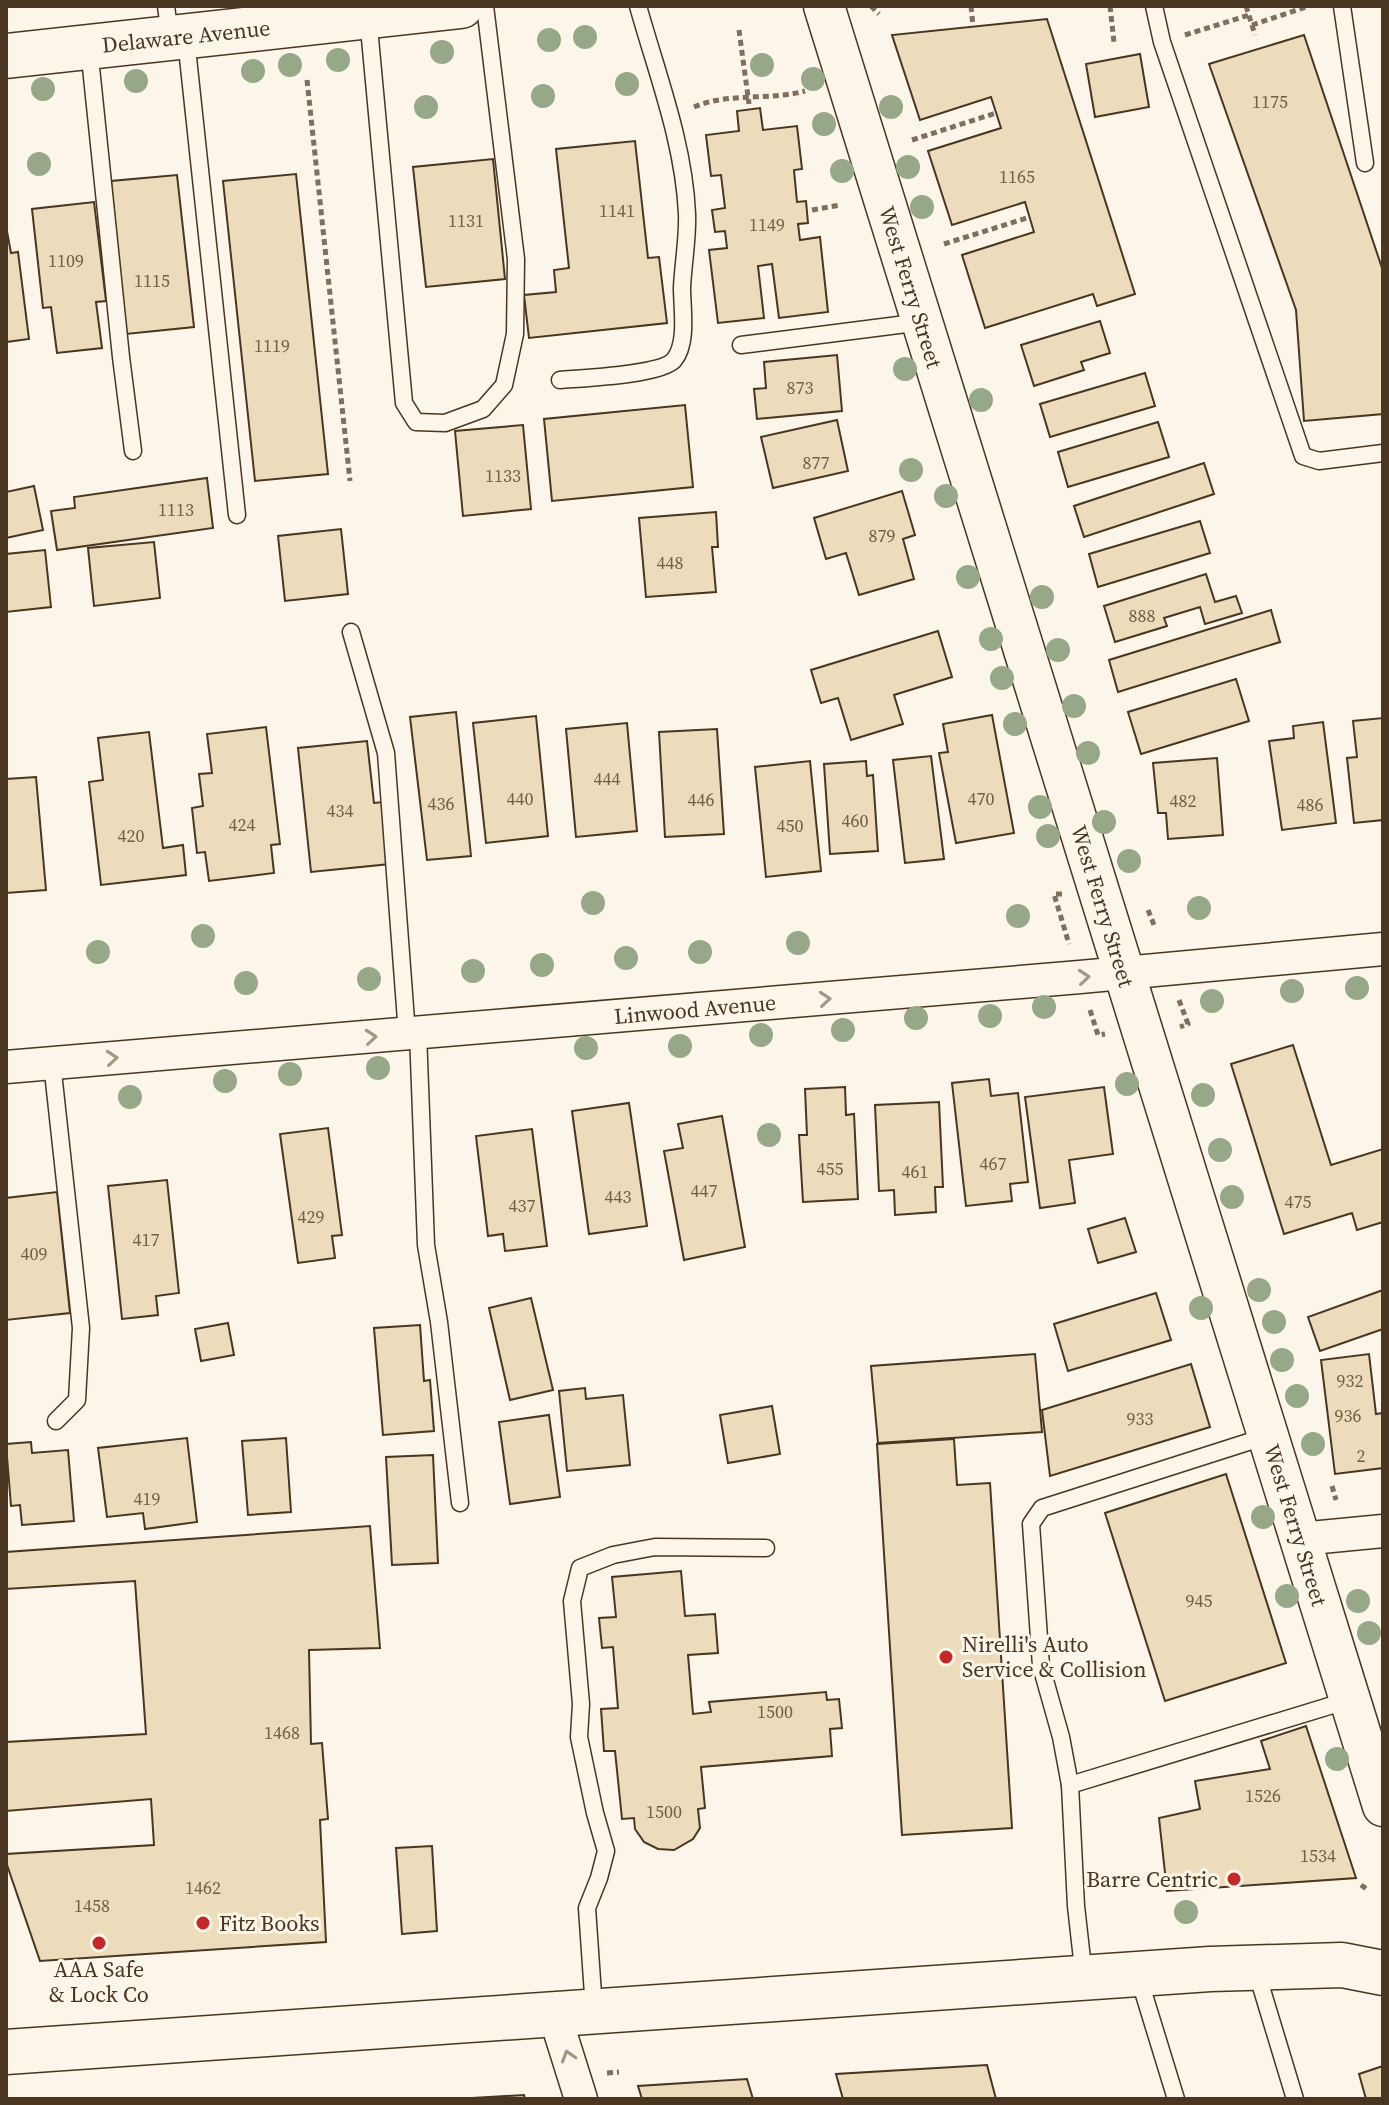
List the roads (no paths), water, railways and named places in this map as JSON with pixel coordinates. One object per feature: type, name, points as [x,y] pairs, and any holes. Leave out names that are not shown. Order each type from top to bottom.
[{"type":"main road","name":"Delaware Avenue","points":[[6,56],[89,47],[174,27],[461,6]]},
{"type":"main road","points":[[6,2052],[1254,1967],[1342,1965],[1383,1973]]},
{"type":"street","name":"West Ferry Street","points":[[824,6],[1383,1806]]},
{"type":"street","name":"Linwood Avenue","points":[[6,1067],[1383,949]]},
{"type":"street","points":[[1300,1539],[1383,1531]]},
{"type":"street","points":[[574,2012],[581,2099]]},
{"type":"lane","points":[[339,14],[404,403],[416,422],[445,423],[483,409],[504,385],[515,334],[516,259],[485,6]]},
{"type":"lane","points":[[560,380],[658,370],[674,360],[682,339],[687,218],[683,169],[671,116],[638,6]]},
{"type":"lane","points":[[1154,6],[1162,42],[1303,456],[1319,461],[1383,453]]},
{"type":"lane","points":[[1342,6],[1365,163]]},
{"type":"lane","points":[[174,27],[237,515]]},
{"type":"lane","points":[[89,47],[133,451]]},
{"type":"lane","points":[[741,345],[922,322]]},
{"type":"lane","points":[[351,632],[386,753],[413,1033],[426,1245],[439,1322],[460,1503]]},
{"type":"lane","points":[[52,1063],[81,1328],[77,1400],[56,1421]]},
{"type":"lane","points":[[1084,1977],[1076,1906],[1070,1785],[1061,1737],[1041,1666],[1031,1524],[1042,1508],[1268,1436]]},
{"type":"lane","points":[[574,2012],[587,1908],[606,1851],[579,1737],[581,1704],[572,1601],[580,1568],[613,1555],[655,1547],[766,1548]]},
{"type":"lane","points":[[1070,1785],[1350,1700]]},
{"type":"lane","points":[[1254,1967],[1295,2099]]},
{"type":"lane","points":[[1138,1974],[1176,2099]]},
{"type":"place","name":"Nirelli's Auto Service & Collision","points":[[946,1657]]},
{"type":"place","name":"Barre Centric","points":[[1234,1879]]},
{"type":"place","name":"Fitz Books","points":[[203,1923]]},
{"type":"place","name":"AAA Safe & Lock Co","points":[[99,1943]]}]
